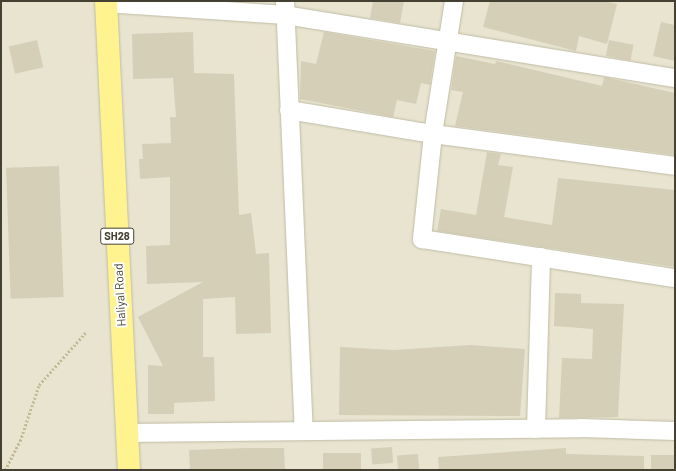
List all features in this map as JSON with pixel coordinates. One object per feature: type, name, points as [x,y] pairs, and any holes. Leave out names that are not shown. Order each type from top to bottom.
[{"type":"main road","name":"Haliyal Road","points":[[106,2],[129,470]]},
{"type":"street","points":[[454,1],[433,134],[422,239],[675,278]]},
{"type":"street","points":[[106,2],[285,8],[447,41],[675,78]]},
{"type":"street","points":[[285,8],[304,431]]},
{"type":"street","points":[[289,110],[433,134],[675,166]]},
{"type":"street","points":[[536,429],[540,258]]},
{"type":"street","points":[[127,433],[536,429],[675,431]]},
{"type":"path","points":[[5,470],[20,441],[39,385],[87,331]]},
{"type":"shaded area","points":[[1,1],[675,1],[675,470],[1,470]]},
{"type":"building","points":[[373,1],[404,1],[400,23],[370,18]]},
{"type":"building","points":[[490,1],[604,1],[617,4],[607,44],[579,36],[576,51],[483,27]]},
{"type":"building","points":[[661,22],[675,25],[675,61],[653,56]]},
{"type":"building","points":[[193,32],[194,73],[234,74],[239,215],[251,213],[256,254],[269,253],[271,333],[236,334],[235,297],[203,299],[203,357],[214,357],[215,401],[174,403],[174,414],[148,414],[148,365],[163,366],[138,317],[203,282],[147,284],[146,246],[170,245],[170,177],[140,179],[139,159],[143,159],[142,144],[171,143],[170,117],[176,117],[173,78],[133,79],[132,34]]},
{"type":"building","points":[[324,32],[435,51],[430,85],[421,83],[416,104],[397,100],[393,117],[300,99],[301,61],[316,64]]},
{"type":"building","points":[[37,40],[43,67],[15,74],[9,47]]},
{"type":"building","points":[[609,40],[634,45],[630,60],[606,56]]},
{"type":"building","points":[[456,56],[495,64],[496,61],[602,86],[604,77],[675,93],[675,155],[455,126],[463,92],[451,90]]},
{"type":"building","points":[[487,152],[501,154],[498,165],[513,167],[504,217],[552,225],[558,178],[675,190],[675,267],[437,231],[441,209],[476,215]]},
{"type":"building","points":[[59,166],[64,297],[11,299],[6,168]]},
{"type":"building","points":[[555,293],[581,294],[581,303],[624,304],[618,417],[559,418],[562,358],[592,359],[593,329],[554,326]]},
{"type":"building","points":[[470,345],[525,349],[520,416],[339,415],[340,347],[394,350]]},
{"type":"building","points":[[392,447],[393,463],[372,464],[371,448]]},
{"type":"building","points":[[284,448],[285,470],[190,470],[189,450]]},
{"type":"building","points":[[566,448],[566,454],[644,456],[644,470],[439,470],[438,457]]},
{"type":"building","points":[[323,453],[361,453],[361,470],[323,470]]},
{"type":"building","points":[[418,454],[419,470],[398,470],[397,455]]},
{"type":"building","points":[[651,455],[675,455],[675,470],[651,470]]}]
